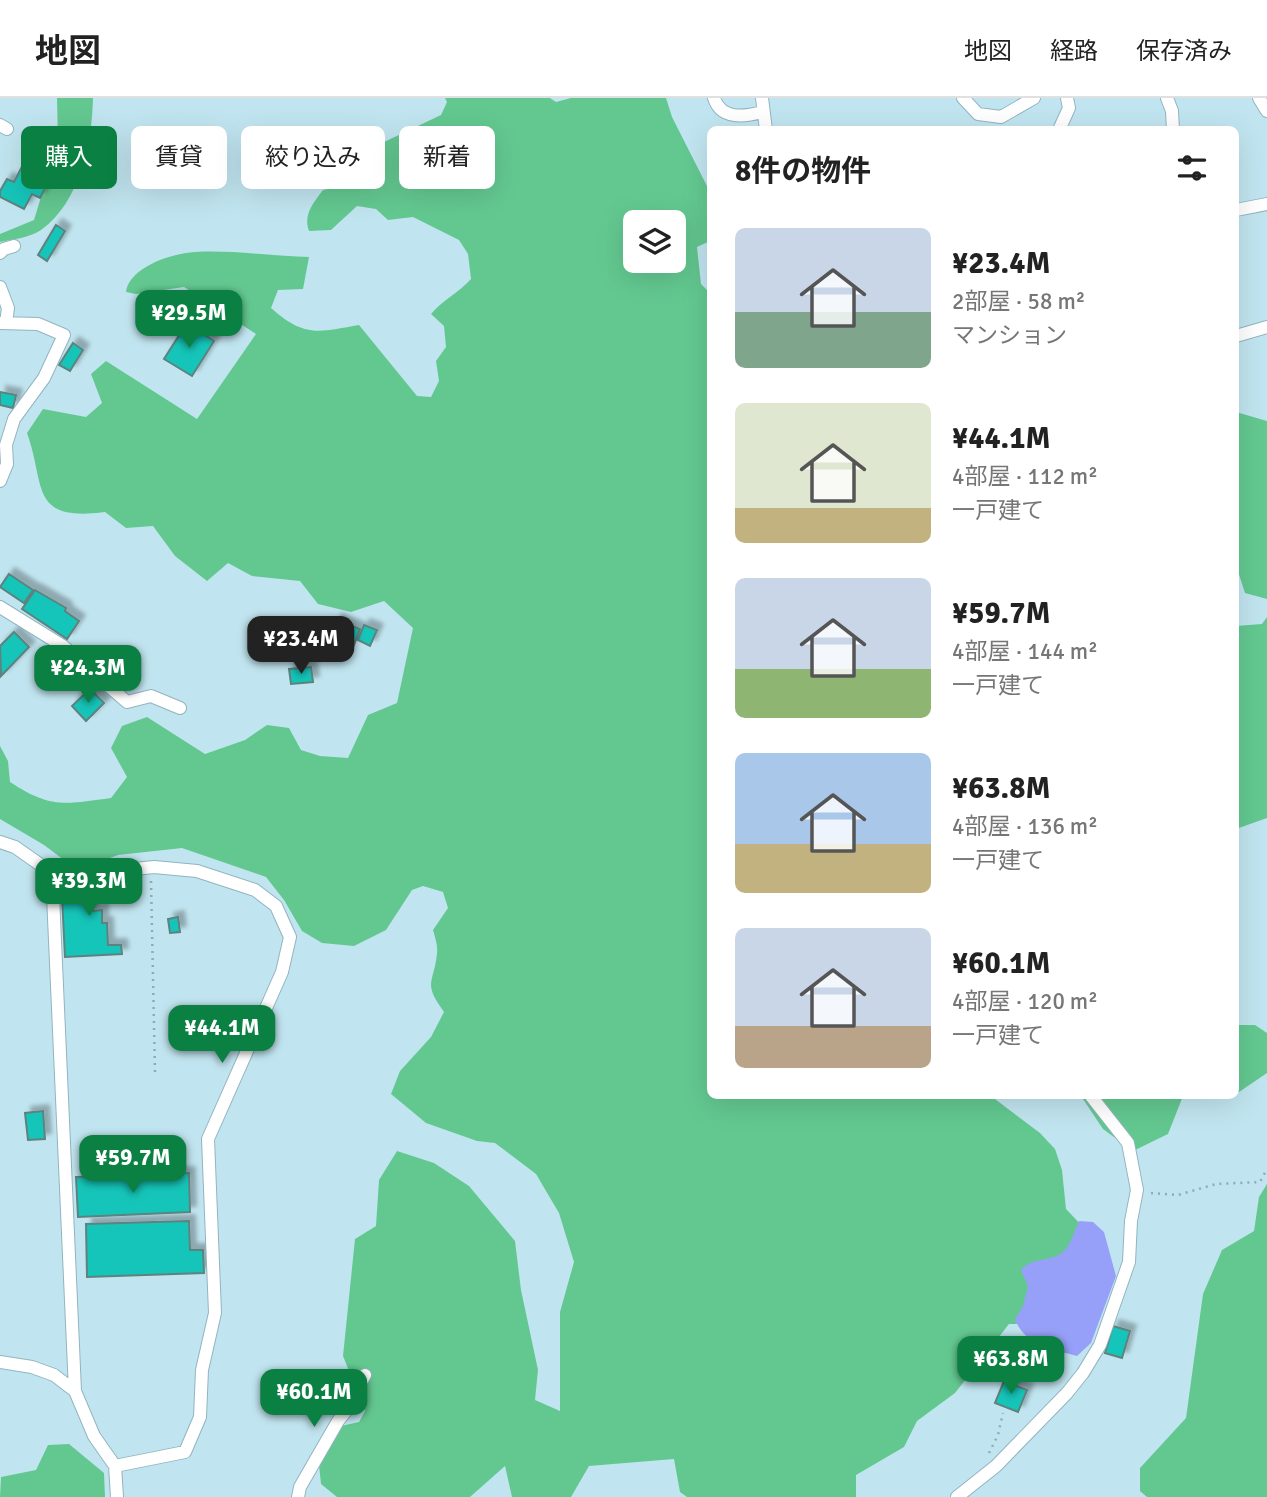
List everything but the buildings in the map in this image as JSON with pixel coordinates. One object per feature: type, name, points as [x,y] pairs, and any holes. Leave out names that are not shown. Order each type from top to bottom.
[{"type":"street","points":[[714,98],[714,102],[726,114],[741,117],[762,112]]},
{"type":"street","points":[[762,98],[765,126]]},
{"type":"street","points":[[963,98],[978,114],[1001,117],[1034,98]]},
{"type":"street","points":[[1061,126],[1069,108],[1067,98]]},
{"type":"street","points":[[1167,98],[1172,111],[1173,126]]},
{"type":"street","points":[[1259,98],[1267,111]]},
{"type":"street","points":[[1239,210],[1267,204]]},
{"type":"street","points":[[0,253],[14,246]]},
{"type":"street","points":[[0,287],[8,308],[3,323],[38,324],[64,335],[44,378],[14,419],[6,445],[7,464],[0,481]]},
{"type":"street","points":[[1239,335],[1267,327]]},
{"type":"street","points":[[0,607],[63,646],[127,702],[151,696],[180,708]]},
{"type":"street","points":[[0,842],[15,847],[52,873],[151,868],[197,871],[255,890],[275,906],[289,937],[282,972],[208,1139],[215,1312],[202,1370],[200,1418],[185,1452],[115,1466]]},
{"type":"street","points":[[52,873],[75,1391],[94,1436],[115,1466],[117,1497]]},
{"type":"street","points":[[957,1497],[996,1466],[1067,1393],[1100,1345],[1129,1262],[1131,1220],[1137,1191],[1128,1143],[1093,1099]]},
{"type":"street","points":[[0,1363],[32,1367],[54,1375],[75,1391]]},
{"type":"street","points":[[298,1497],[300,1487],[338,1421],[346,1412],[365,1375]]},
{"type":"path","points":[[151,868],[155,1073]]},
{"type":"path","points":[[1137,1191],[1178,1195],[1216,1184],[1260,1182],[1267,1169]]},
{"type":"path","points":[[988,1455],[998,1435],[1003,1413]]},
{"type":"green space","points":[[57,98],[93,98],[91,126],[58,126]]},
{"type":"green space","points":[[445,98],[550,98],[556,102],[571,98],[666,98],[672,117],[707,186],[707,242],[697,247],[701,284],[707,290],[707,1099],[995,1099],[1040,1133],[1055,1149],[1062,1170],[1066,1209],[1089,1233],[1023,1324],[1009,1324],[955,1393],[917,1421],[904,1447],[856,1475],[856,1497],[687,1497],[680,1492],[674,1459],[589,1466],[571,1497],[512,1497],[505,1466],[470,1497],[337,1497],[321,1484],[319,1465],[341,1426],[359,1422],[365,1411],[343,1356],[355,1239],[376,1226],[379,1180],[397,1151],[434,1163],[469,1186],[515,1241],[521,1290],[538,1370],[535,1400],[560,1411],[560,1312],[574,1262],[559,1213],[536,1174],[495,1143],[477,1141],[426,1123],[391,1094],[400,1071],[431,1037],[444,1012],[431,988],[437,950],[433,930],[448,908],[443,892],[423,886],[412,890],[386,930],[354,946],[322,943],[302,931],[284,900],[266,877],[182,848],[118,855],[93,864],[64,860],[0,819],[0,746],[8,761],[10,782],[48,801],[82,802],[111,798],[127,777],[111,748],[122,726],[147,717],[205,754],[245,740],[267,725],[289,728],[301,750],[320,756],[348,758],[368,715],[397,703],[413,628],[384,601],[351,612],[318,604],[300,581],[252,576],[228,563],[207,581],[175,556],[153,526],[126,528],[105,512],[80,514],[63,511],[51,505],[44,496],[27,433],[43,409],[86,417],[102,403],[91,374],[106,361],[197,419],[256,334],[184,287],[136,294],[126,292],[135,275],[153,263],[175,255],[195,252],[309,257],[303,289],[278,290],[271,308],[293,324],[312,330],[333,330],[359,325],[417,396],[431,397],[439,381],[436,361],[446,347],[444,326],[431,314],[471,279],[468,254],[459,240],[413,217],[388,220],[376,209],[357,206],[331,230],[309,231],[307,225],[308,214],[323,190],[385,189],[385,142],[399,135],[399,189],[495,189],[495,126],[418,126],[441,115],[447,102]]},
{"type":"green space","points":[[43,189],[73,189],[54,218],[41,230],[26,237],[0,242],[0,234],[34,220]]},
{"type":"green space","points":[[1239,413],[1267,421],[1267,599],[1245,593],[1239,574]]},
{"type":"green space","points":[[1267,617],[1267,818],[1239,828],[1239,626],[1262,624]]},
{"type":"green space","points":[[1239,1025],[1255,1025],[1267,1033],[1267,1073],[1239,1092]]},
{"type":"green space","points":[[1083,1099],[1182,1099],[1168,1134],[1133,1151],[1103,1129]]},
{"type":"green space","points":[[1267,1184],[1267,1497],[1147,1497],[1140,1491],[1140,1468],[1186,1418],[1203,1294],[1222,1250],[1254,1231],[1259,1197]]},
{"type":"green space","points":[[69,1444],[104,1473],[105,1497],[0,1497],[1,1477],[36,1470],[48,1445]]},
{"type":"water","points":[[1079,1221],[1093,1222],[1104,1232],[1116,1276],[1091,1343],[1077,1356],[1032,1341],[1015,1319],[1023,1306],[1028,1286],[1021,1270],[1031,1263],[1063,1252]]}]
